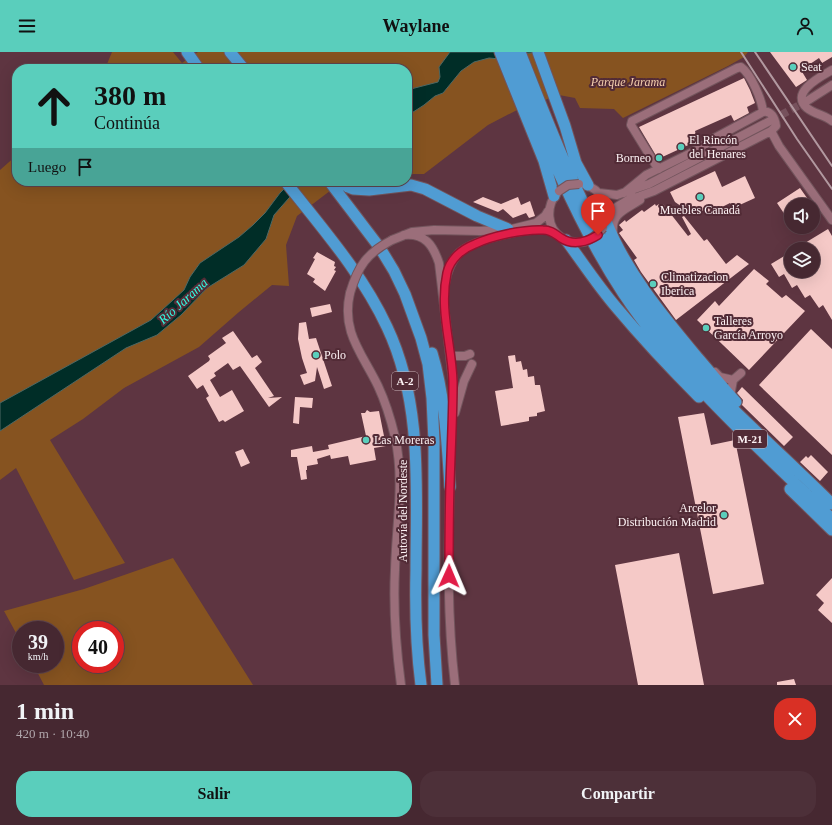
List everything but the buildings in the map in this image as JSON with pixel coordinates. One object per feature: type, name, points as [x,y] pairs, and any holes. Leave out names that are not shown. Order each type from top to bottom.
[{"type":"highway","points":[[187,52],[195,64]]},
{"type":"highway","points":[[230,52],[240,64]]},
{"type":"highway","points":[[500,52],[516,67],[544,161],[556,193]]},
{"type":"highway","name":"M-21","points":[[510,52],[576,212],[623,293],[645,324],[675,361],[732,421],[832,519]]},
{"type":"highway","name":"M-21","points":[[520,52],[516,67],[561,154],[585,208],[630,287],[678,350],[704,379],[738,414],[832,504]]},
{"type":"highway","points":[[539,54],[584,185]]},
{"type":"highway","points":[[412,185],[425,189],[477,216],[508,229]]},
{"type":"highway","name":"Autovía del Nordeste","points":[[289,186],[343,256],[378,309],[394,345],[407,387],[415,442],[417,494],[416,636],[421,685]]},
{"type":"highway","points":[[342,187],[353,190],[369,190],[403,186]]},
{"type":"highway","name":"A-2","points":[[342,187],[394,270],[421,338],[428,364],[432,398],[434,635],[437,685]]},
{"type":"highway","points":[[606,221],[616,244],[672,328],[730,396],[794,467]]},
{"type":"highway","points":[[566,240],[614,305],[664,362],[832,530]]},
{"type":"highway","points":[[404,294],[422,319],[434,360],[446,434],[450,487]]},
{"type":"street","points":[[659,168],[631,125],[632,121],[741,67],[746,72],[758,94],[763,112]]},
{"type":"street","points":[[832,70],[808,85],[802,96],[806,107],[832,121]]},
{"type":"street","points":[[807,101],[832,85]]},
{"type":"street","points":[[443,297],[447,274],[451,263],[462,250],[473,244],[488,239],[531,231],[548,230],[566,240],[575,243],[591,240],[598,235],[606,221],[629,200],[771,131],[776,126],[775,121],[770,113],[767,111],[763,112],[711,140],[701,148],[659,168],[624,192]]},
{"type":"street","points":[[616,244],[613,227],[616,217],[652,188],[770,121]]},
{"type":"street","points":[[771,131],[779,146],[832,220]]},
{"type":"street","points":[[401,685],[395,608],[394,571],[400,480],[399,461],[395,437],[388,412],[378,386],[357,348],[347,320],[347,305],[360,266],[376,249],[392,240],[418,231],[480,231],[508,229],[536,224],[545,216],[556,193],[568,185],[584,185],[599,193],[613,195],[652,188]]},
{"type":"street","points":[[599,193],[605,202],[606,221]]},
{"type":"street","points":[[548,211],[556,234]]},
{"type":"street","points":[[404,235],[412,234],[420,237],[431,246],[440,263],[451,356],[453,381],[449,576],[451,655],[455,684]]},
{"type":"street","points":[[451,356],[465,356],[470,354]]},
{"type":"street","points":[[700,359],[720,378],[733,380]]},
{"type":"street","points":[[452,425],[464,380],[472,364]]},
{"type":"street","points":[[730,396],[733,380],[741,373]]},
{"type":"green space","name":"Parque Jarama","points":[[112,52],[173,52],[182,63],[198,52],[748,52],[744,57],[728,66],[623,118],[614,109],[580,108],[575,98],[559,95],[517,110],[488,125],[424,174],[412,174],[412,64],[107,64]]},
{"type":"green space","points":[[12,159],[12,186],[336,186],[297,216],[286,245],[289,286],[272,285],[199,347],[124,388],[83,419],[50,440],[125,563],[74,580],[16,468],[0,480],[0,170]]},
{"type":"green space","points":[[173,558],[253,685],[44,685],[38,673],[64,673],[64,621],[12,621],[12,626],[4,611],[84,589]]},
{"type":"water","points":[[450,52],[535,52],[507,55],[500,59],[489,58],[474,62],[461,71],[443,93],[435,96],[412,113],[412,89],[438,82],[440,77],[439,67]]},
{"type":"water","name":"Río Jarama","points":[[287,186],[300,186],[274,215],[266,239],[244,265],[207,288],[181,315],[157,335],[126,348],[0,431],[0,403],[151,320],[184,290],[190,277],[200,263],[239,237],[253,225],[265,213]]},
{"type":"tunnel","points":[[770,121],[807,101]]},
{"type":"railway","points":[[741,52],[797,139],[832,189]]},
{"type":"railway","points":[[755,52],[832,166]]},
{"type":"place","name":"Seat","points":[[793,67]]},
{"type":"place","name":"El Rincón del Henares","points":[[681,147]]},
{"type":"place","name":"Borneo","points":[[659,158]]},
{"type":"place","name":"Muebles Canadá","points":[[700,197]]},
{"type":"place","name":"Climatizacion Iberica","points":[[653,284]]},
{"type":"place","name":"Talleres García Arroyo","points":[[706,328]]},
{"type":"place","name":"Polo","points":[[316,355]]},
{"type":"place","name":"Las Moreras","points":[[366,440]]},
{"type":"place","name":"Arcelor Distribución Madrid","points":[[724,515]]},
{"type":"route","points":[[449,576],[453,381],[443,297],[448,269],[462,250],[473,244],[503,235],[548,230],[566,240],[575,243],[591,240],[598,235]]}]
